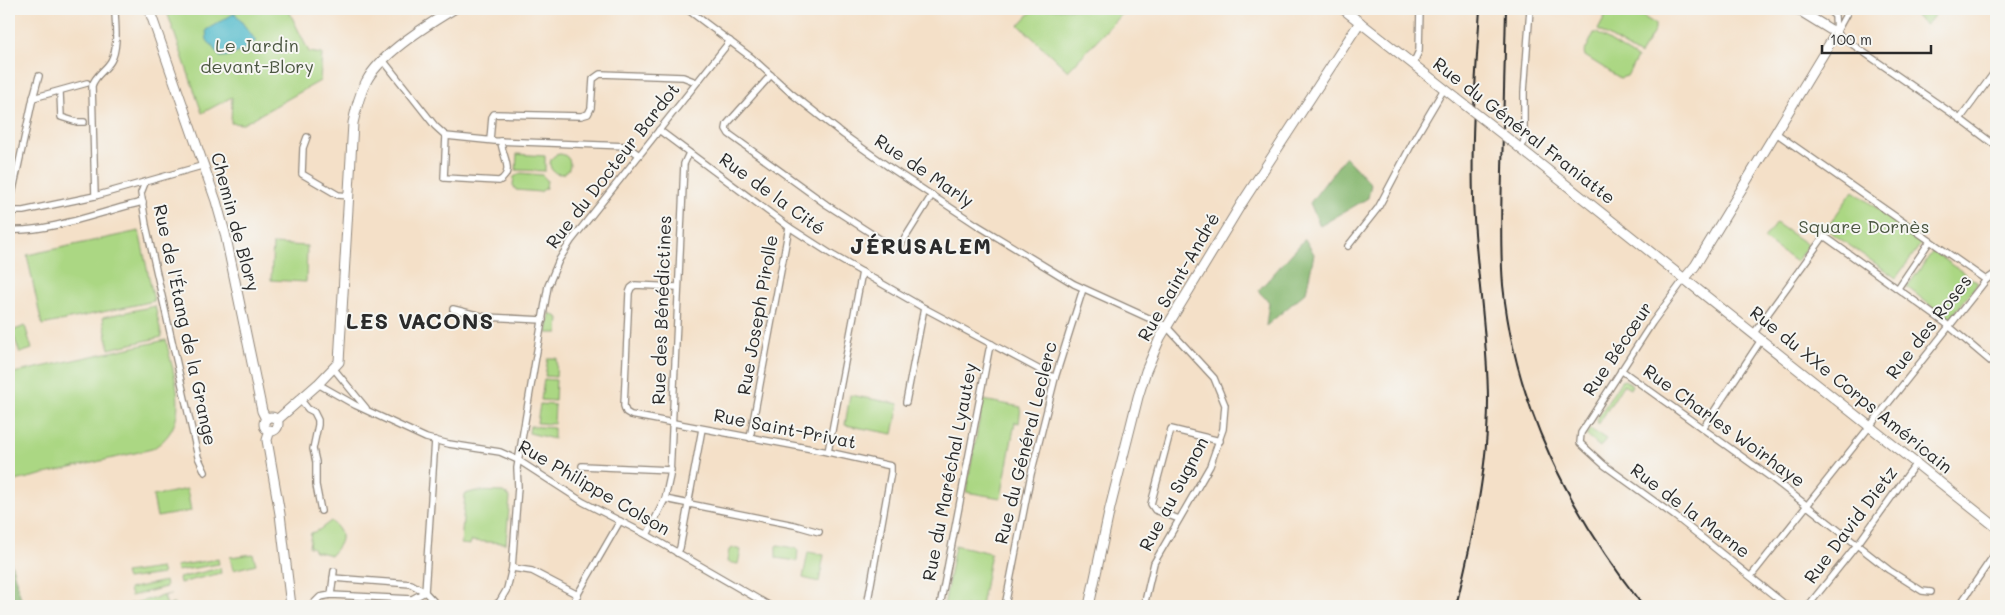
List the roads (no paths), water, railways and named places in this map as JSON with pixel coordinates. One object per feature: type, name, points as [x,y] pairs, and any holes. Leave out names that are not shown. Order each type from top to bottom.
[{"type":"street","points":[[95,196],[92,86],[109,64],[114,54],[115,9]]},
{"type":"street","name":"Chemin de Blory","points":[[149,9],[205,165],[225,233],[262,411],[266,419]]},
{"type":"street","name":"Rue de Marly","points":[[687,9],[730,41],[844,135],[932,195],[1084,289],[1166,326]]},
{"type":"street","name":"Rue du Général Franiatte","points":[[1343,9],[1685,278]]},
{"type":"street","points":[[1413,64],[1419,51],[1420,9]]},
{"type":"street","points":[[1521,149],[1524,141],[1524,92],[1530,9]]},
{"type":"street","points":[[1797,9],[1836,33],[1996,146]]},
{"type":"street","points":[[1827,9],[1835,16],[1836,33]]},
{"type":"street","points":[[1685,278],[1695,266],[1776,134],[1849,9]]},
{"type":"street","points":[[270,430],[277,427],[277,420],[318,384],[339,362],[353,123],[357,103],[366,81],[394,50],[450,10]]},
{"type":"street","name":"Rue Saint-André","points":[[1089,606],[1110,508],[1138,397],[1146,371],[1166,326],[1240,206],[1360,22]]},
{"type":"street","name":"Rue du Docteur Bardot","points":[[494,606],[500,601],[507,589],[512,568],[518,487],[516,474],[550,281],[559,260],[575,236],[730,41]]},
{"type":"street","points":[[383,60],[435,126],[446,136],[501,141],[627,146],[639,155]]},
{"type":"street","points":[[1960,119],[1996,70]]},
{"type":"street","points":[[490,140],[492,117],[494,114],[581,116],[588,114],[591,108],[593,79],[600,74],[683,77],[696,82]]},
{"type":"street","points":[[771,75],[727,124],[726,129],[729,134],[827,205],[894,248],[900,246],[932,195]]},
{"type":"street","points":[[9,240],[12,211],[10,204],[39,76]]},
{"type":"street","points":[[33,98],[87,83]]},
{"type":"street","points":[[1348,246],[1378,208],[1414,138],[1444,89]]},
{"type":"street","points":[[60,92],[61,117],[84,122]]},
{"type":"street","name":"Rue de la Cité","points":[[659,130],[789,226],[862,272],[924,308],[1055,378]]},
{"type":"street","points":[[1776,134],[1986,280]]},
{"type":"street","points":[[446,136],[444,178],[499,181],[504,178],[507,172],[507,159],[501,147],[501,141]]},
{"type":"street","points":[[306,137],[303,148],[302,174],[338,195],[349,196]]},
{"type":"street","name":"Rue des Bénédictines","points":[[647,535],[665,499],[671,470],[677,287],[684,164],[689,153]]},
{"type":"street","points":[[12,211],[23,211],[95,196],[205,165]]},
{"type":"street","name":"Rue de l'Étang de la Grange","points":[[145,183],[141,194],[146,224],[198,457],[205,472]]},
{"type":"street","points":[[10,230],[24,231],[102,215],[143,202]]},
{"type":"street","name":"Rue Joseph Pirolle","points":[[750,438],[789,226]]},
{"type":"street","points":[[1754,333],[1824,236],[1949,326],[1996,366]]},
{"type":"street","points":[[1898,288],[1930,241]]},
{"type":"street","points":[[828,452],[862,272]]},
{"type":"street","name":"Rue des Roses","points":[[1751,576],[1986,280],[1996,273]]},
{"type":"street","name":"Rue du XXe Corps Américain","points":[[1685,278],[1996,526]]},
{"type":"street","name":"Rue Bécœur","points":[[1580,438],[1583,429],[1621,370],[1685,278]]},
{"type":"street","name":"Rue Saint-Privat","points":[[677,287],[635,285],[631,288],[629,293],[624,406],[626,412],[631,415],[828,452],[891,466],[867,606]]},
{"type":"street","name":"Rue du Général Leclerc","points":[[1005,606],[1030,474],[1055,378],[1084,289]]},
{"type":"street","points":[[906,402],[924,308]]},
{"type":"street","points":[[454,309],[485,317],[542,320]]},
{"type":"street","name":"Rue au Sugnon","points":[[1144,606],[1154,563],[1210,466],[1220,441],[1226,417],[1226,404],[1219,387],[1207,370],[1166,326]]},
{"type":"street","points":[[1703,428],[1761,340]]},
{"type":"street","name":"Rue du Maréchal Lyautey","points":[[940,606],[989,350],[992,344]]},
{"type":"street","name":"Rue Philippe Colson","points":[[334,369],[366,408]]},
{"type":"street","name":"Rue Charles Woirhaye","points":[[1621,370],[1703,428],[1897,575],[1922,590],[1931,592]]},
{"type":"street","name":"Rue Philippe Colson","points":[[318,384],[404,428],[435,440],[469,448],[500,452],[518,460],[583,502],[647,535],[770,606]]},
{"type":"street","points":[[300,399],[308,409],[314,412],[318,420],[312,449],[317,468],[316,485],[321,511]]},
{"type":"street","points":[[270,430],[264,425],[266,419],[272,417],[277,420]]},
{"type":"street","points":[[678,553],[702,429]]},
{"type":"street","points":[[1179,519],[1151,507],[1171,429],[1220,441]]},
{"type":"street","points":[[270,430],[268,440],[292,606]]},
{"type":"street","name":"Rue de la Marne","points":[[1580,438],[1583,448],[1676,517],[1787,606]]},
{"type":"street","points":[[425,592],[435,440]]},
{"type":"street","name":"Rue David Dietz","points":[[1808,606],[1857,545],[1916,463]]},
{"type":"street","points":[[582,466],[671,470]]},
{"type":"street","points":[[665,499],[794,525],[819,532]]},
{"type":"street","points":[[571,606],[620,521]]},
{"type":"street","points":[[1959,606],[1996,552]]},
{"type":"street","points":[[512,568],[532,571],[578,595]]},
{"type":"street","points":[[331,595],[333,575],[411,584],[425,592],[438,606]]},
{"type":"street","points":[[311,606],[320,597],[331,595],[412,599],[425,592]]},
{"type":"water","points":[[235,13],[256,41],[235,54],[220,57],[207,40],[206,30]]},
{"type":"railway","points":[[1456,606],[1478,505],[1487,427],[1487,376],[1474,223],[1473,174],[1474,104],[1480,9]]},
{"type":"railway","points":[[1506,9],[1501,242],[1503,285],[1509,330],[1533,415],[1569,495],[1616,570],[1643,606]]},
{"type":"district","name":"JÉRUSALEM","points":[[921,246]]},
{"type":"district","name":"LES VACONS","points":[[420,321]]},
{"type":"park label","name":"Le Jardin devant-Blory","points":[[257,56]]},
{"type":"park label","name":"Square Dornès","points":[[1864,227]]}]
